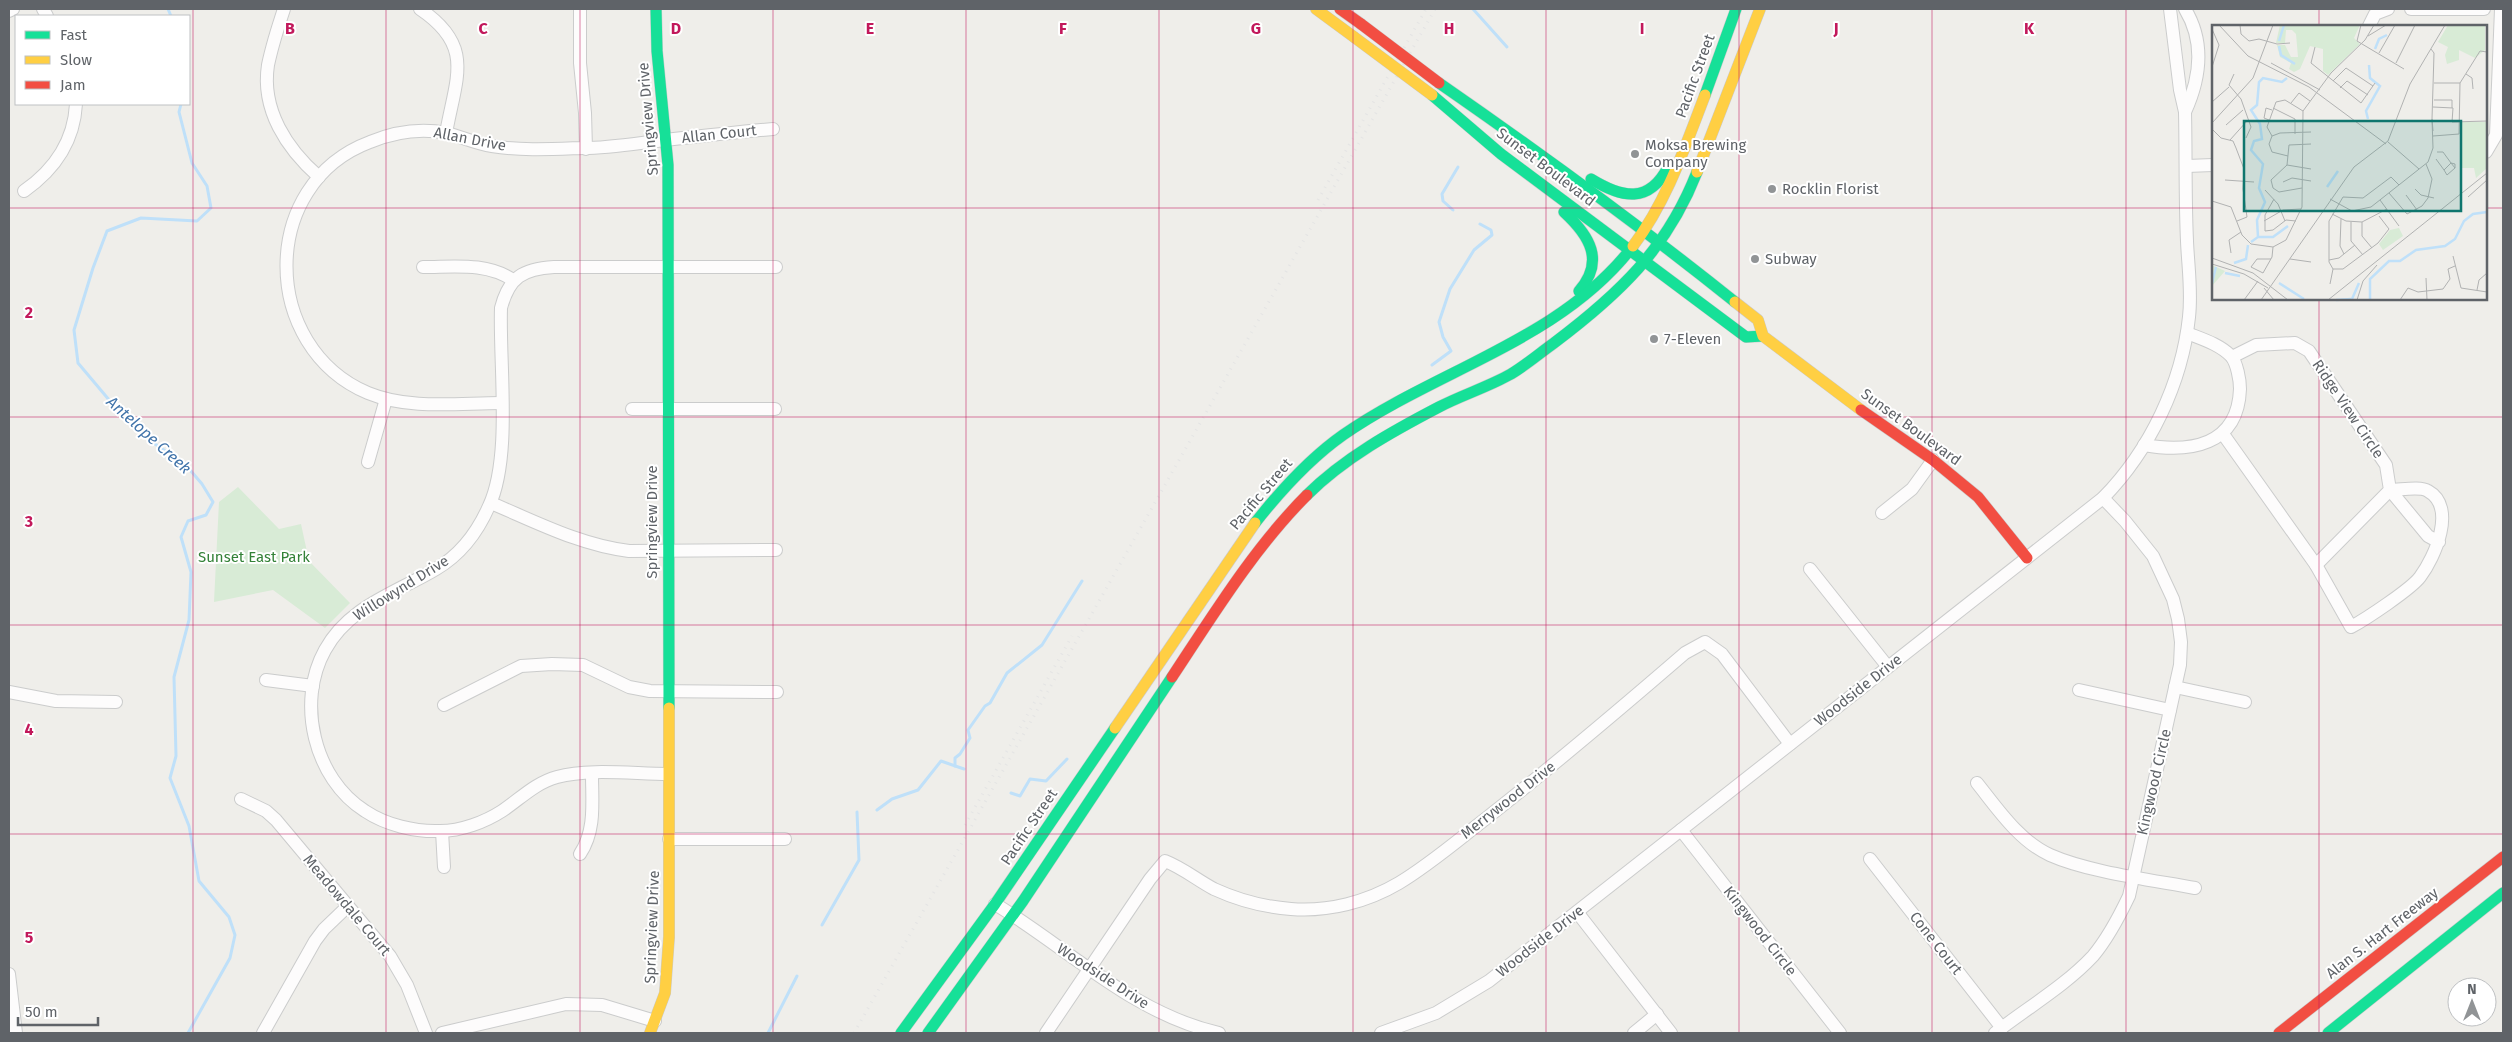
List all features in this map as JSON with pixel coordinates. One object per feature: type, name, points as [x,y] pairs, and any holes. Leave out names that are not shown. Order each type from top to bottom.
[{"type":"main road","name":"Springview Drive","points":[[650,1033],[665,993],[668,959],[669,839],[667,551],[668,165],[656,9]]},
{"type":"main road","name":"Sunset Boulevard","points":[[1316,9],[1432,95],[1501,154],[1746,337],[1763,336]]},
{"type":"main road","name":"Sunset Boulevard","points":[[1340,9],[1438,83],[1558,166],[1660,242],[1758,320],[1763,336],[1857,407],[1933,460],[1978,497],[2027,558]]},
{"type":"main road","name":"Pacific Street","points":[[902,1033],[995,904],[1266,506],[1309,461],[1340,437],[1416,391],[1488,357],[1536,329],[1602,280],[1630,250],[1667,190],[1736,9]]},
{"type":"main road","points":[[928,1033],[1013,915],[1218,608],[1272,534],[1296,506],[1319,483],[1362,450],[1439,407],[1511,374],[1598,310],[1645,261],[1660,242],[1685,202],[1760,9]]},
{"type":"main road","points":[[1558,166],[1579,171],[1601,186],[1626,194],[1640,194],[1652,189],[1660,182],[1686,123],[1699,110]]},
{"type":"main road","points":[[1543,184],[1556,205],[1574,219],[1585,232],[1592,245],[1592,272],[1586,284],[1571,298],[1564,310]]},
{"type":"main road","points":[[1362,450],[1365,434],[1409,411],[1416,391]]},
{"type":"main road","points":[[1280,491],[1296,506]]},
{"type":"main road","points":[[1203,599],[1218,608]]},
{"type":"main road","name":"Alan S. Hart Freeway","points":[[2279,1033],[2503,857]]},
{"type":"main road","points":[[2328,1033],[2503,893]]},
{"type":"street","points":[[9,11],[13,9]]},
{"type":"street","points":[[284,9],[268,67],[271,108],[288,145],[319,177]]},
{"type":"street","points":[[420,9],[447,30],[454,41],[458,57],[446,133]]},
{"type":"street","points":[[580,9],[580,63],[586,113],[586,148]]},
{"type":"street","points":[[2170,9],[2180,90],[2185,112]]},
{"type":"street","points":[[2185,9],[2196,36],[2198,54],[2196,84],[2185,112]]},
{"type":"street","points":[[2370,25],[2375,14],[2388,9]]},
{"type":"street","points":[[2392,9],[2484,9]]},
{"type":"street","points":[[2487,150],[2496,135],[2501,9]]},
{"type":"street","points":[[24,191],[40,180],[56,164],[67,144],[76,105]]},
{"type":"street","name":"Woodside Drive","points":[[1381,1033],[1428,1016],[1464,998],[1577,912],[2103,498],[2126,473],[2144,445],[2168,396],[2183,353],[2187,333],[2190,284],[2187,242],[2185,112]]},
{"type":"street","name":"Allan Court","points":[[666,140],[773,128]]},
{"type":"street","name":"Allan Drive","points":[[501,402],[421,404],[386,399],[367,392],[332,370],[305,338],[291,306],[286,264],[288,245],[298,209],[319,177],[351,151],[368,142],[408,132],[446,133],[491,146],[586,148],[666,140]]},
{"type":"street","points":[[2187,166],[2212,165]]},
{"type":"street","points":[[423,267],[481,267],[493,269],[513,280],[525,272],[538,268],[776,267]]},
{"type":"street","name":"Willowynd Drive","points":[[513,280],[504,294],[501,308],[500,467],[491,503],[478,527],[453,556],[438,568],[378,599],[348,621],[325,650],[313,686],[312,721],[320,753],[328,770],[350,799],[364,811],[380,819],[419,830],[442,831],[487,819],[542,783],[557,777],[592,774],[668,774]]},
{"type":"street","points":[[2144,445],[2170,449],[2188,448],[2210,442],[2223,434],[2239,406],[2240,381],[2232,357],[2215,344],[2187,333]]},
{"type":"street","name":"Ridge View Circle","points":[[2232,357],[2256,345],[2295,343],[2309,351],[2386,465],[2390,490]]},
{"type":"street","points":[[368,462],[386,399]]},
{"type":"street","points":[[632,409],[775,409]]},
{"type":"street","points":[[2223,434],[2316,565],[2351,627],[2367,618],[2419,578],[2439,542],[2441,532],[2441,507],[2439,499],[2427,490],[2390,490],[2316,565]]},
{"type":"street","points":[[1882,513],[1912,489],[1933,460]]},
{"type":"street","points":[[2390,490],[2428,536],[2439,542]]},
{"type":"street","name":"Kingwood Circle","points":[[1999,1030],[2092,956],[2117,921],[2129,896],[2180,665],[2180,642],[2173,599],[2153,556],[2125,521],[2103,498]]},
{"type":"street","points":[[491,503],[583,542],[605,548],[667,551],[776,550]]},
{"type":"street","points":[[1810,569],[1888,666]]},
{"type":"street","name":"Merrywood Drive","points":[[1089,968],[1150,879],[1165,861],[1184,868],[1213,888],[1237,899],[1291,909],[1319,909],[1348,905],[1399,883],[1440,854],[1534,781],[1685,653],[1705,642],[1722,654],[1790,744]]},
{"type":"street","points":[[444,705],[521,666],[552,664],[583,665],[629,686],[668,693],[777,692]]},
{"type":"street","points":[[266,680],[313,686]]},
{"type":"street","points":[[2175,687],[2245,702]]},
{"type":"street","points":[[2079,690],[2170,710]]},
{"type":"street","points":[[9,692],[56,701],[116,702]]},
{"type":"street","points":[[580,854],[588,842],[592,824],[592,774]]},
{"type":"street","points":[[1976,783],[2004,817],[2025,838],[2049,854],[2094,868],[2195,888]]},
{"type":"street","name":"Meadowdale Court","points":[[240,799],[266,811],[276,820],[379,942],[399,970],[426,1033]]},
{"type":"street","name":"Kingwood Circle","points":[[1681,830],[1840,1033]]},
{"type":"street","points":[[442,831],[444,867]]},
{"type":"street","points":[[669,839],[785,839]]},
{"type":"street","name":"Cone Court","points":[[1870,859],[1999,1030]]},
{"type":"street","name":"Woodside Drive","points":[[995,904],[1133,997],[1159,1012],[1219,1033]]},
{"type":"street","points":[[263,1033],[315,941],[334,917],[348,906]]},
{"type":"street","points":[[1577,912],[1671,1033]]},
{"type":"street","points":[[1046,1033],[1089,968]]},
{"type":"street","points":[[9,974],[16,1033]]},
{"type":"street","points":[[442,1033],[566,1004],[602,1005],[655,1021]]},
{"type":"street","points":[[1634,1033],[1657,1014]]},
{"type":"green space","name":"Sunset East Park","points":[[238,487],[279,529],[301,524],[309,561],[350,603],[325,628],[273,590],[214,602],[219,502]]},
{"type":"waterway","name":"Antelope Creek","points":[[168,9],[171,15]]},
{"type":"waterway","points":[[1473,9],[1507,47]]},
{"type":"waterway","name":"Antelope Creek","points":[[181,105],[179,112],[192,163],[207,186],[211,208],[197,221],[141,218],[107,231],[93,268],[74,330],[78,363],[110,401],[155,444],[185,464],[202,484],[213,502],[206,515],[188,521],[181,537],[191,572],[189,620],[174,677],[176,756],[170,778],[189,826],[199,881],[229,917],[235,935],[230,958],[188,1033]]},
{"type":"waterway","points":[[1453,210],[1443,201],[1442,194],[1458,167]]},
{"type":"waterway","points":[[1432,365],[1451,351],[1443,337],[1439,322],[1450,289],[1474,250],[1492,235],[1491,230],[1480,224]]},
{"type":"waterway","points":[[955,766],[955,758],[960,754],[970,738],[968,730],[985,706],[990,703],[1007,673],[1042,645],[1082,581]]},
{"type":"waterway","points":[[1011,793],[1020,796],[1030,779],[1046,781],[1067,759]]},
{"type":"waterway","points":[[877,810],[892,799],[918,790],[941,761],[964,769]]},
{"type":"waterway","points":[[822,925],[859,860],[857,812]]},
{"type":"waterway","points":[[768,1033],[797,976]]},
{"type":"railway","points":[[1318,200],[1426,9]]},
{"type":"railway","points":[[854,1033],[1435,9]]},
{"type":"railway","points":[[965,825],[1072,636]]},
{"type":"traffic: fast","points":[[656,9],[657,51],[668,165],[669,708]]},
{"type":"traffic: fast","points":[[1705,95],[1736,9]]},
{"type":"traffic: fast","points":[[1439,83],[1589,190],[1735,302]]},
{"type":"traffic: fast","points":[[1432,95],[1501,154],[1746,337],[1763,336]]},
{"type":"traffic: fast","points":[[1591,179],[1613,190],[1634,194],[1652,187],[1661,179],[1668,167]]},
{"type":"traffic: fast","points":[[1307,495],[1337,469],[1370,446],[1439,407],[1511,374],[1578,325],[1620,288],[1656,247],[1685,199],[1697,172]]},
{"type":"traffic: fast","points":[[1564,212],[1581,230],[1591,249],[1593,259],[1587,280],[1579,291]]},
{"type":"traffic: fast","points":[[1255,523],[1296,476],[1343,435],[1418,391],[1535,330],[1571,306],[1604,278],[1633,246]]},
{"type":"traffic: fast","points":[[928,1033],[1023,901],[1172,677]]},
{"type":"traffic: fast","points":[[901,1033],[995,904],[1115,728]]},
{"type":"traffic: fast","points":[[2328,1033],[2503,893]]},
{"type":"traffic: slow","points":[[1316,9],[1354,37]]},
{"type":"traffic: slow","points":[[1697,172],[1760,9]]},
{"type":"traffic: slow","points":[[1354,37],[1432,95]]},
{"type":"traffic: slow","points":[[1633,246],[1656,211],[1682,154],[1705,95]]},
{"type":"traffic: slow","points":[[1735,302],[1758,320],[1763,336],[1861,410]]},
{"type":"traffic: slow","points":[[1115,728],[1255,523]]},
{"type":"traffic: slow","points":[[650,1033],[665,993],[669,937],[669,708]]},
{"type":"traffic: jam","points":[[1340,9],[1361,24]]},
{"type":"traffic: jam","points":[[1361,24],[1439,83]]},
{"type":"traffic: jam","points":[[1861,410],[1933,460],[1978,497],[2027,558]]},
{"type":"traffic: jam","points":[[1172,677],[1219,606],[1269,537],[1307,495]]},
{"type":"traffic: jam","points":[[2279,1033],[2503,857]]},
{"type":"place","name":"Moksa Brewing Company","points":[[1635,154]]},
{"type":"place","name":"Rocklin Florist","points":[[1772,189]]},
{"type":"place","name":"Subway","points":[[1755,259]]},
{"type":"place","name":"7-Eleven","points":[[1654,339]]}]
